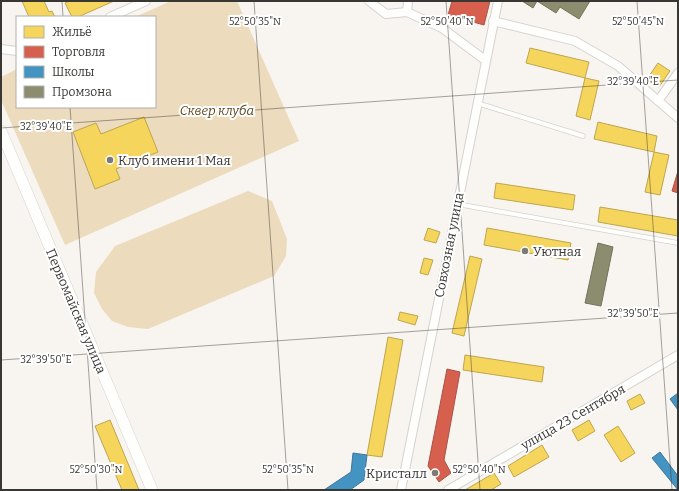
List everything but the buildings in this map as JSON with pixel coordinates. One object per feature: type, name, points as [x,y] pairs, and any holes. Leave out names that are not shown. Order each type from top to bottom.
[{"type":"street","points":[[112,16],[146,1]]},
{"type":"street","points":[[369,1],[386,14],[407,12],[442,28],[485,60]]},
{"type":"street","points":[[407,12],[408,1]]},
{"type":"street","name":"Совхозная улица","points":[[401,490],[485,60],[498,1]]},
{"type":"street","points":[[493,21],[574,41],[618,66],[678,118]]},
{"type":"street","points":[[1,49],[16,51]]},
{"type":"street","points":[[658,101],[678,73]]},
{"type":"street","name":"Первомайская улица","points":[[1,131],[152,490]]},
{"type":"street","name":"улица 23 Сентября","points":[[448,490],[678,355]]},
{"type":"lane","points":[[477,103],[583,136]]},
{"type":"lane","points":[[457,204],[678,243]]},
{"type":"green space","name":"Сквер клуба","points":[[171,1],[237,1],[299,141],[65,245],[1,100],[1,77],[16,70],[16,108],[156,108],[156,16],[137,16]]},
{"type":"green space","points":[[248,191],[272,201],[287,239],[286,256],[274,276],[148,329],[128,327],[112,321],[102,309],[94,293],[96,272],[115,246]]},
{"type":"place","name":"Клуб имени 1 Мая","points":[[110,160]]},
{"type":"place","name":"Уютная","points":[[525,251]]},
{"type":"place","name":"Кристалл","points":[[435,473]]}]
